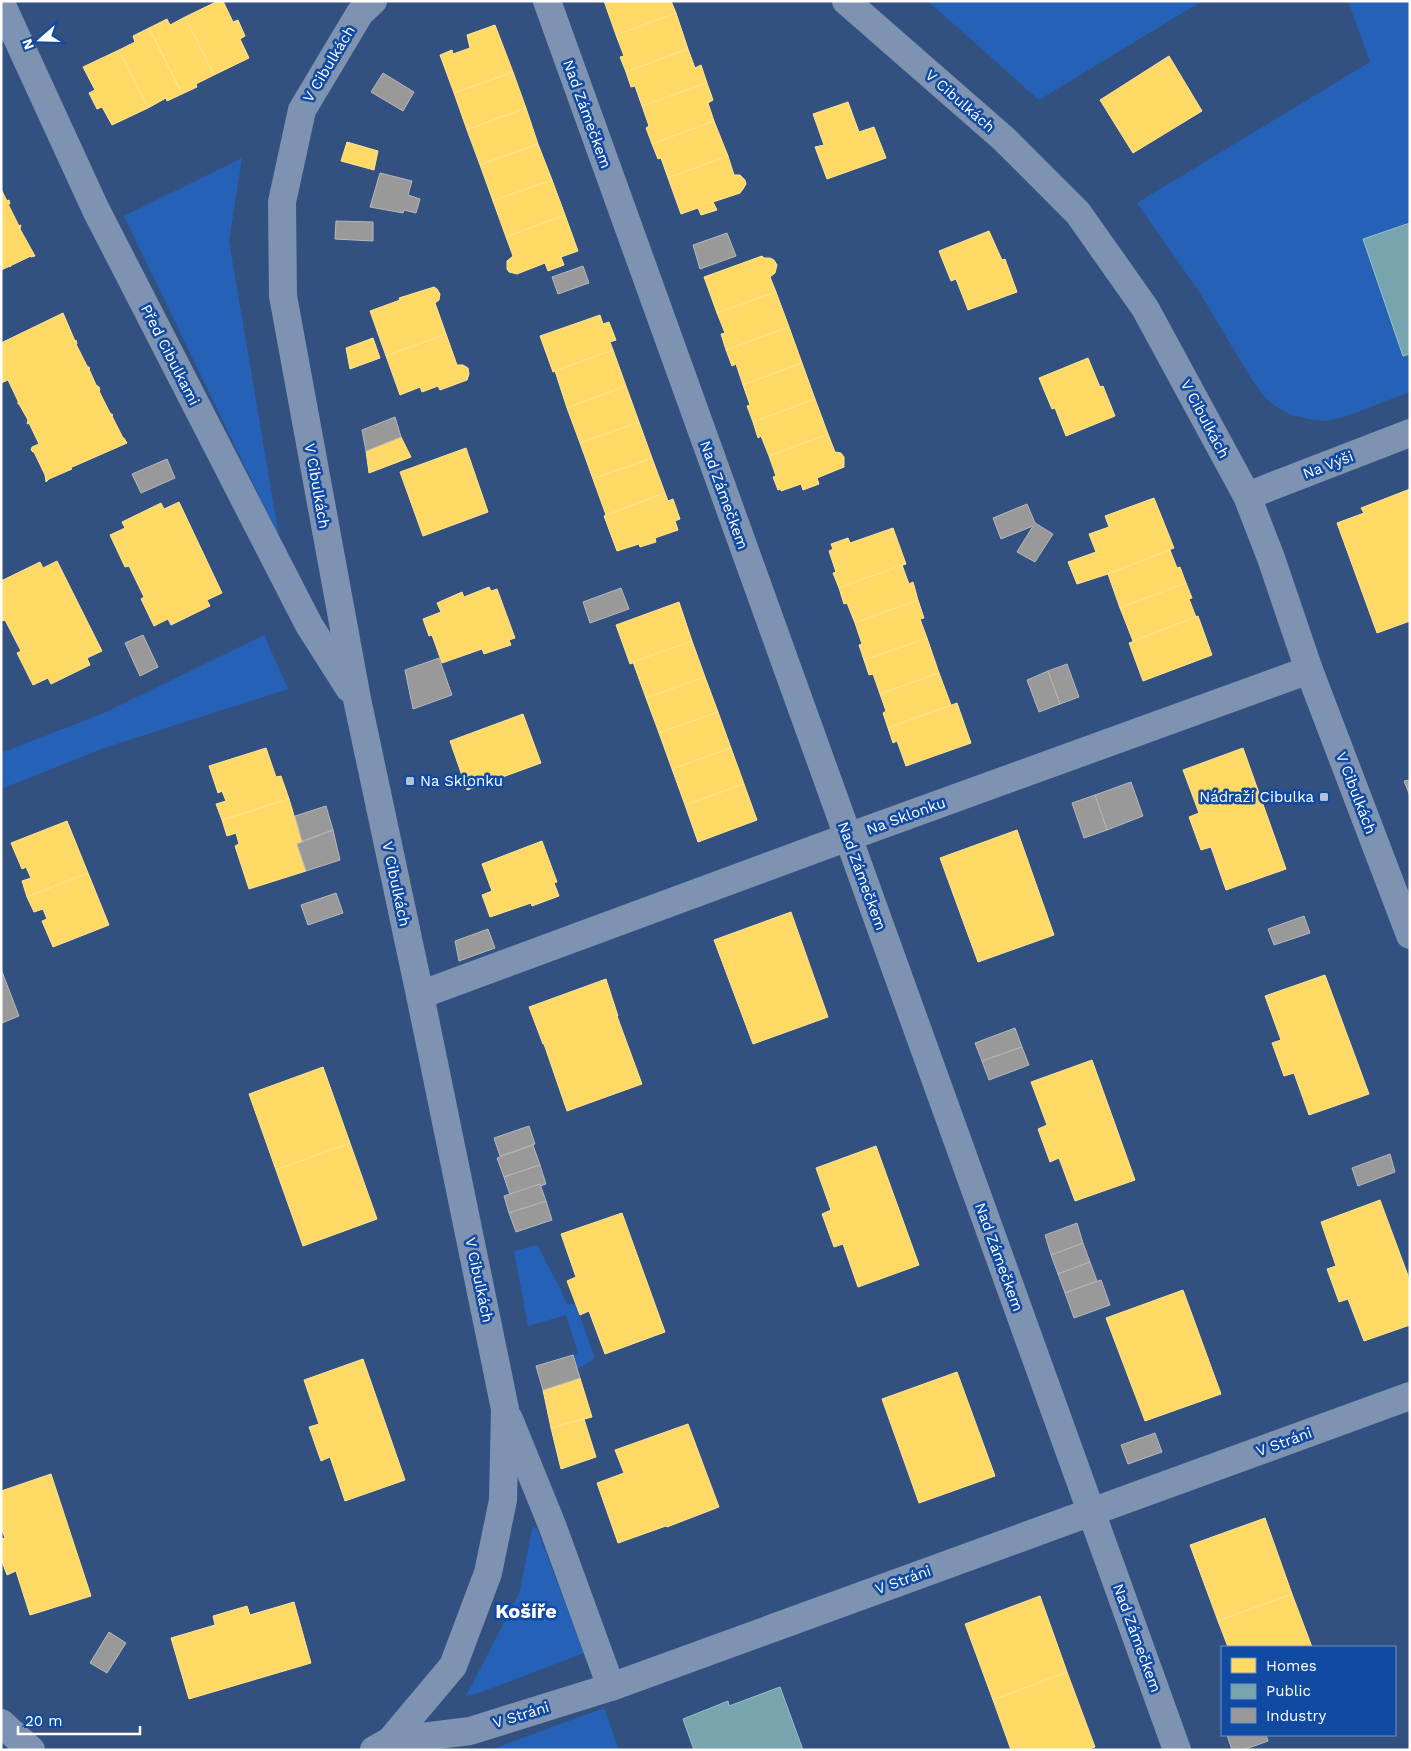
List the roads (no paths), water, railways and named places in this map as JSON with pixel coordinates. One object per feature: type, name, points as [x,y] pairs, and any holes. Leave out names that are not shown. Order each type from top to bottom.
[{"type":"street","name":"V Cibulkách","points":[[373,1],[360,13],[302,110],[282,202],[283,296],[356,699],[420,995],[505,1409],[503,1500],[488,1573],[453,1666],[382,1745]]},
{"type":"street","name":"Nad Zámečkem","points":[[547,1],[1177,1750]]},
{"type":"street","name":"V Cibulkách","points":[[846,1],[1004,139],[1078,213],[1145,308],[1247,496],[1271,558],[1309,670],[1410,935]]},
{"type":"street","name":"Před Cibulkami","points":[[1,3],[96,210],[309,625],[356,699]]},
{"type":"street","name":"Na Výši","points":[[1247,496],[1410,433]]},
{"type":"street","name":"Na Sklonku","points":[[420,995],[1309,670]]},
{"type":"street","name":"V Stráni","points":[[382,1745],[470,1731],[611,1687],[1410,1396]]},
{"type":"street","points":[[505,1409],[552,1525],[611,1687]]},
{"type":"street","points":[[1,1723],[31,1750]]},
{"type":"place","name":"Na Sklonku","points":[[410,781]]},
{"type":"place","name":"Nádraží Cibulka","points":[[1324,797]]},
{"type":"district","name":"Košíře","points":[[526,1611]]}]
